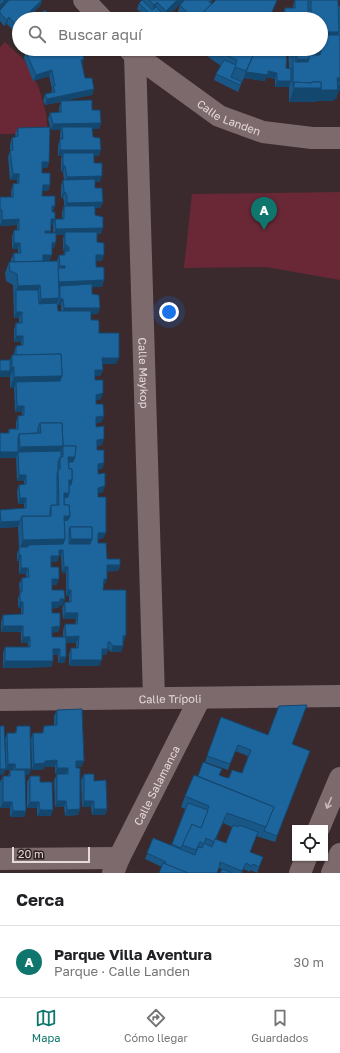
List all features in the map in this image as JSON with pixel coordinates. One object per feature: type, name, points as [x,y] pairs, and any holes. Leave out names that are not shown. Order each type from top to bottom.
[{"type":"street","points":[[84,0],[95,12]]},
{"type":"street","name":"Calle Maykop","points":[[132,56],[154,698]]},
{"type":"street","name":"Calle Landen","points":[[137,56],[219,116],[264,132],[312,138],[340,138]]},
{"type":"street","name":"Calle Trípoli","points":[[0,700],[340,696]]},
{"type":"street","name":"Calle Salamanca","points":[[116,866],[200,698]]},
{"type":"street","points":[[320,825],[340,778]]},
{"type":"street","points":[[332,873],[340,854]]},
{"type":"street","points":[[0,859],[116,866]]},
{"type":"street","points":[[300,873],[305,861]]},
{"type":"shaded area","points":[[5,42],[12,49],[12,56],[20,56],[25,61],[39,88],[46,113],[48,133],[0,134],[0,47]]},
{"type":"shaded area","points":[[340,192],[340,280],[266,267],[184,268],[192,194]]},
{"type":"building","points":[[0,0],[5,0],[0,5]]},
{"type":"building","points":[[9,0],[42,0],[29,12],[12,12],[12,20],[9,17],[7,20],[0,13],[0,10]]},
{"type":"building","points":[[142,0],[152,10],[156,7],[161,12],[148,12],[139,3]]},
{"type":"building","points":[[149,0],[177,0],[166,11],[157,2],[154,5]]},
{"type":"building","points":[[185,0],[211,0],[209,2],[212,4],[203,12],[187,12],[180,5]]},
{"type":"building","points":[[216,0],[277,0],[272,12],[203,12]]},
{"type":"building","points":[[295,0],[308,0],[308,12],[285,12],[285,8],[295,8]]},
{"type":"building","points":[[311,0],[338,0],[339,32],[328,32],[328,12],[311,12]]},
{"type":"building","points":[[328,35],[340,35],[340,78],[337,78],[338,90],[321,90],[321,82],[294,82],[293,85],[293,56],[295,56],[295,62],[308,62],[309,56],[328,56]]},
{"type":"building","points":[[28,56],[83,56],[84,59],[81,60],[85,78],[92,78],[94,89],[47,99],[45,94],[55,92],[52,70],[36,75]]},
{"type":"building","points":[[228,56],[253,56],[246,71],[235,67],[237,60]]},
{"type":"building","points":[[253,56],[287,56],[286,68],[291,69],[291,81],[277,81],[277,73],[268,71],[268,75],[246,72]]},
{"type":"building","points":[[297,56],[309,56],[309,59],[297,59]]},
{"type":"building","points":[[224,60],[236,65],[231,77],[242,82],[240,85],[216,74]]},
{"type":"building","points":[[294,82],[321,82],[321,88],[294,88]]},
{"type":"building","points":[[92,100],[92,110],[100,110],[101,123],[53,124],[50,113],[61,112],[61,101]]},
{"type":"building","points":[[50,127],[49,162],[42,162],[42,173],[50,173],[50,185],[43,185],[42,196],[55,196],[55,206],[52,206],[52,212],[55,212],[55,219],[51,219],[51,231],[45,231],[45,233],[56,233],[56,242],[52,243],[52,255],[43,255],[43,261],[14,262],[14,253],[21,253],[20,243],[14,243],[14,230],[19,230],[19,219],[2,220],[2,210],[0,210],[0,197],[13,197],[13,184],[19,183],[19,174],[13,174],[10,151],[13,150],[12,138],[18,136],[18,128]]},
{"type":"building","points":[[62,127],[92,127],[93,137],[100,138],[101,150],[60,150],[60,139],[63,139]]},
{"type":"building","points":[[63,153],[94,153],[94,163],[102,163],[102,176],[67,177],[65,166],[63,166]]},
{"type":"building","points":[[95,179],[95,188],[102,188],[103,202],[67,203],[67,195],[64,192],[63,180]]},
{"type":"building","points":[[64,206],[95,206],[95,215],[103,217],[103,228],[56,229],[55,219],[64,219]]},
{"type":"building","points":[[65,232],[97,232],[97,242],[104,243],[104,255],[96,255],[96,267],[104,268],[104,280],[59,282],[58,268],[65,268],[65,266],[60,266],[59,255],[65,255],[65,251],[69,251],[69,247],[65,245]]},
{"type":"building","points":[[58,261],[59,298],[41,299],[40,285],[18,286],[17,274],[10,271],[9,262]]},
{"type":"building","points":[[92,284],[92,294],[99,295],[100,308],[64,308],[63,299],[60,299],[60,286]]},
{"type":"building","points":[[16,290],[38,290],[39,304],[57,303],[58,311],[91,311],[91,320],[98,320],[99,322],[99,333],[119,333],[119,358],[102,358],[103,370],[95,370],[95,380],[103,380],[103,393],[96,395],[96,404],[103,404],[104,416],[96,417],[96,427],[104,426],[104,439],[97,440],[97,450],[104,450],[104,463],[98,464],[98,474],[105,473],[105,486],[98,488],[98,497],[106,497],[106,533],[98,533],[98,543],[106,543],[107,559],[120,559],[120,565],[107,565],[107,579],[104,579],[103,590],[126,590],[126,635],[123,636],[123,646],[113,646],[110,642],[108,642],[108,649],[102,649],[102,660],[71,660],[71,648],[78,648],[79,636],[66,637],[66,657],[60,657],[60,649],[53,649],[53,661],[5,661],[5,647],[30,647],[30,637],[23,637],[23,626],[3,626],[3,615],[23,614],[23,602],[20,602],[22,578],[29,577],[28,568],[21,568],[21,555],[19,555],[19,547],[28,547],[28,545],[63,544],[65,539],[64,521],[68,520],[70,516],[69,505],[64,505],[64,498],[68,497],[69,485],[71,485],[72,480],[72,469],[69,469],[68,462],[73,462],[76,446],[63,446],[62,423],[40,423],[38,433],[19,434],[18,452],[0,452],[0,433],[9,433],[9,429],[18,429],[18,416],[24,415],[24,406],[17,406],[16,382],[60,381],[62,376],[61,354],[16,355],[16,346],[23,345],[23,336],[16,336],[16,323],[22,323],[22,312],[16,312]],"holes":[[[70,527],[92,527],[92,539],[90,544],[69,544]],[[59,550],[63,550],[64,567],[68,567],[68,590],[71,590],[71,602],[65,602],[65,613],[78,613],[77,624],[65,624],[66,637],[52,637],[52,627],[60,626],[60,613],[52,613],[52,602],[60,602],[60,599],[65,599],[64,590],[52,590],[52,579],[59,579],[59,567],[51,567],[51,556],[59,556]]]},
{"type":"building","points":[[61,354],[62,376],[14,377],[12,355]]},
{"type":"building","points":[[0,360],[10,360],[10,371],[0,371]]},
{"type":"building","points":[[40,423],[62,423],[63,446],[20,447],[19,434],[41,433]]},
{"type":"building","points":[[63,446],[76,446],[75,457],[68,457],[69,469],[72,469],[72,480],[69,480],[69,493],[64,493],[64,505],[69,505],[70,516],[64,516],[65,539],[23,540],[22,516],[51,516],[51,505],[59,505],[58,469],[60,469],[60,457],[63,457]]},
{"type":"building","points":[[61,451],[57,474],[57,505],[51,505],[50,516],[22,516],[20,521],[1,522],[0,510],[26,508],[26,498],[20,498],[19,485],[26,484],[26,475],[19,475],[18,452]]},
{"type":"building","points":[[70,527],[92,527],[92,539],[71,539]]},
{"type":"building","points":[[307,705],[292,744],[310,751],[277,836],[264,831],[274,807],[198,776],[203,762],[222,769],[219,775],[224,777],[229,778],[232,770],[242,773],[251,750],[238,745],[230,764],[207,756],[221,717],[268,735],[279,706]]},
{"type":"building","points":[[82,709],[84,761],[76,761],[76,768],[80,768],[80,809],[67,810],[66,801],[57,801],[57,774],[68,774],[68,768],[57,768],[57,760],[34,764],[33,733],[43,733],[44,726],[57,725],[57,710]]},
{"type":"building","points":[[0,726],[4,726],[6,769],[0,769]]},
{"type":"building","points":[[17,726],[30,726],[31,769],[16,769],[15,764],[8,764],[7,733],[16,733]]},
{"type":"building","points":[[10,770],[25,770],[26,811],[13,811],[12,802],[3,802],[3,776],[10,776]]},
{"type":"building","points":[[84,774],[94,774],[94,781],[106,780],[107,809],[94,809],[94,801],[84,801]]},
{"type":"building","points":[[194,775],[274,807],[266,827],[227,813],[214,842],[206,838],[204,844],[200,842],[196,850],[182,845],[192,824],[201,828],[209,806],[185,796]]},
{"type":"building","points":[[30,776],[40,776],[40,782],[52,782],[53,810],[40,810],[39,802],[30,802]]},
{"type":"building","points":[[188,803],[208,810],[201,828],[192,824],[181,848],[172,844]]},
{"type":"building","points":[[233,825],[238,827],[239,825],[258,832],[250,852],[263,857],[259,867],[246,863],[242,871],[220,862],[217,873],[188,873],[165,864],[166,862],[147,853],[153,838],[195,855],[198,847],[202,848],[204,843],[212,847],[215,839],[226,843]]},
{"type":"building","points":[[163,863],[188,873],[159,873]]},
{"type":"building","points":[[222,869],[233,873],[220,873]]},
{"type":"place","name":"Parque Villa Aventura","points":[[264,230]]}]
